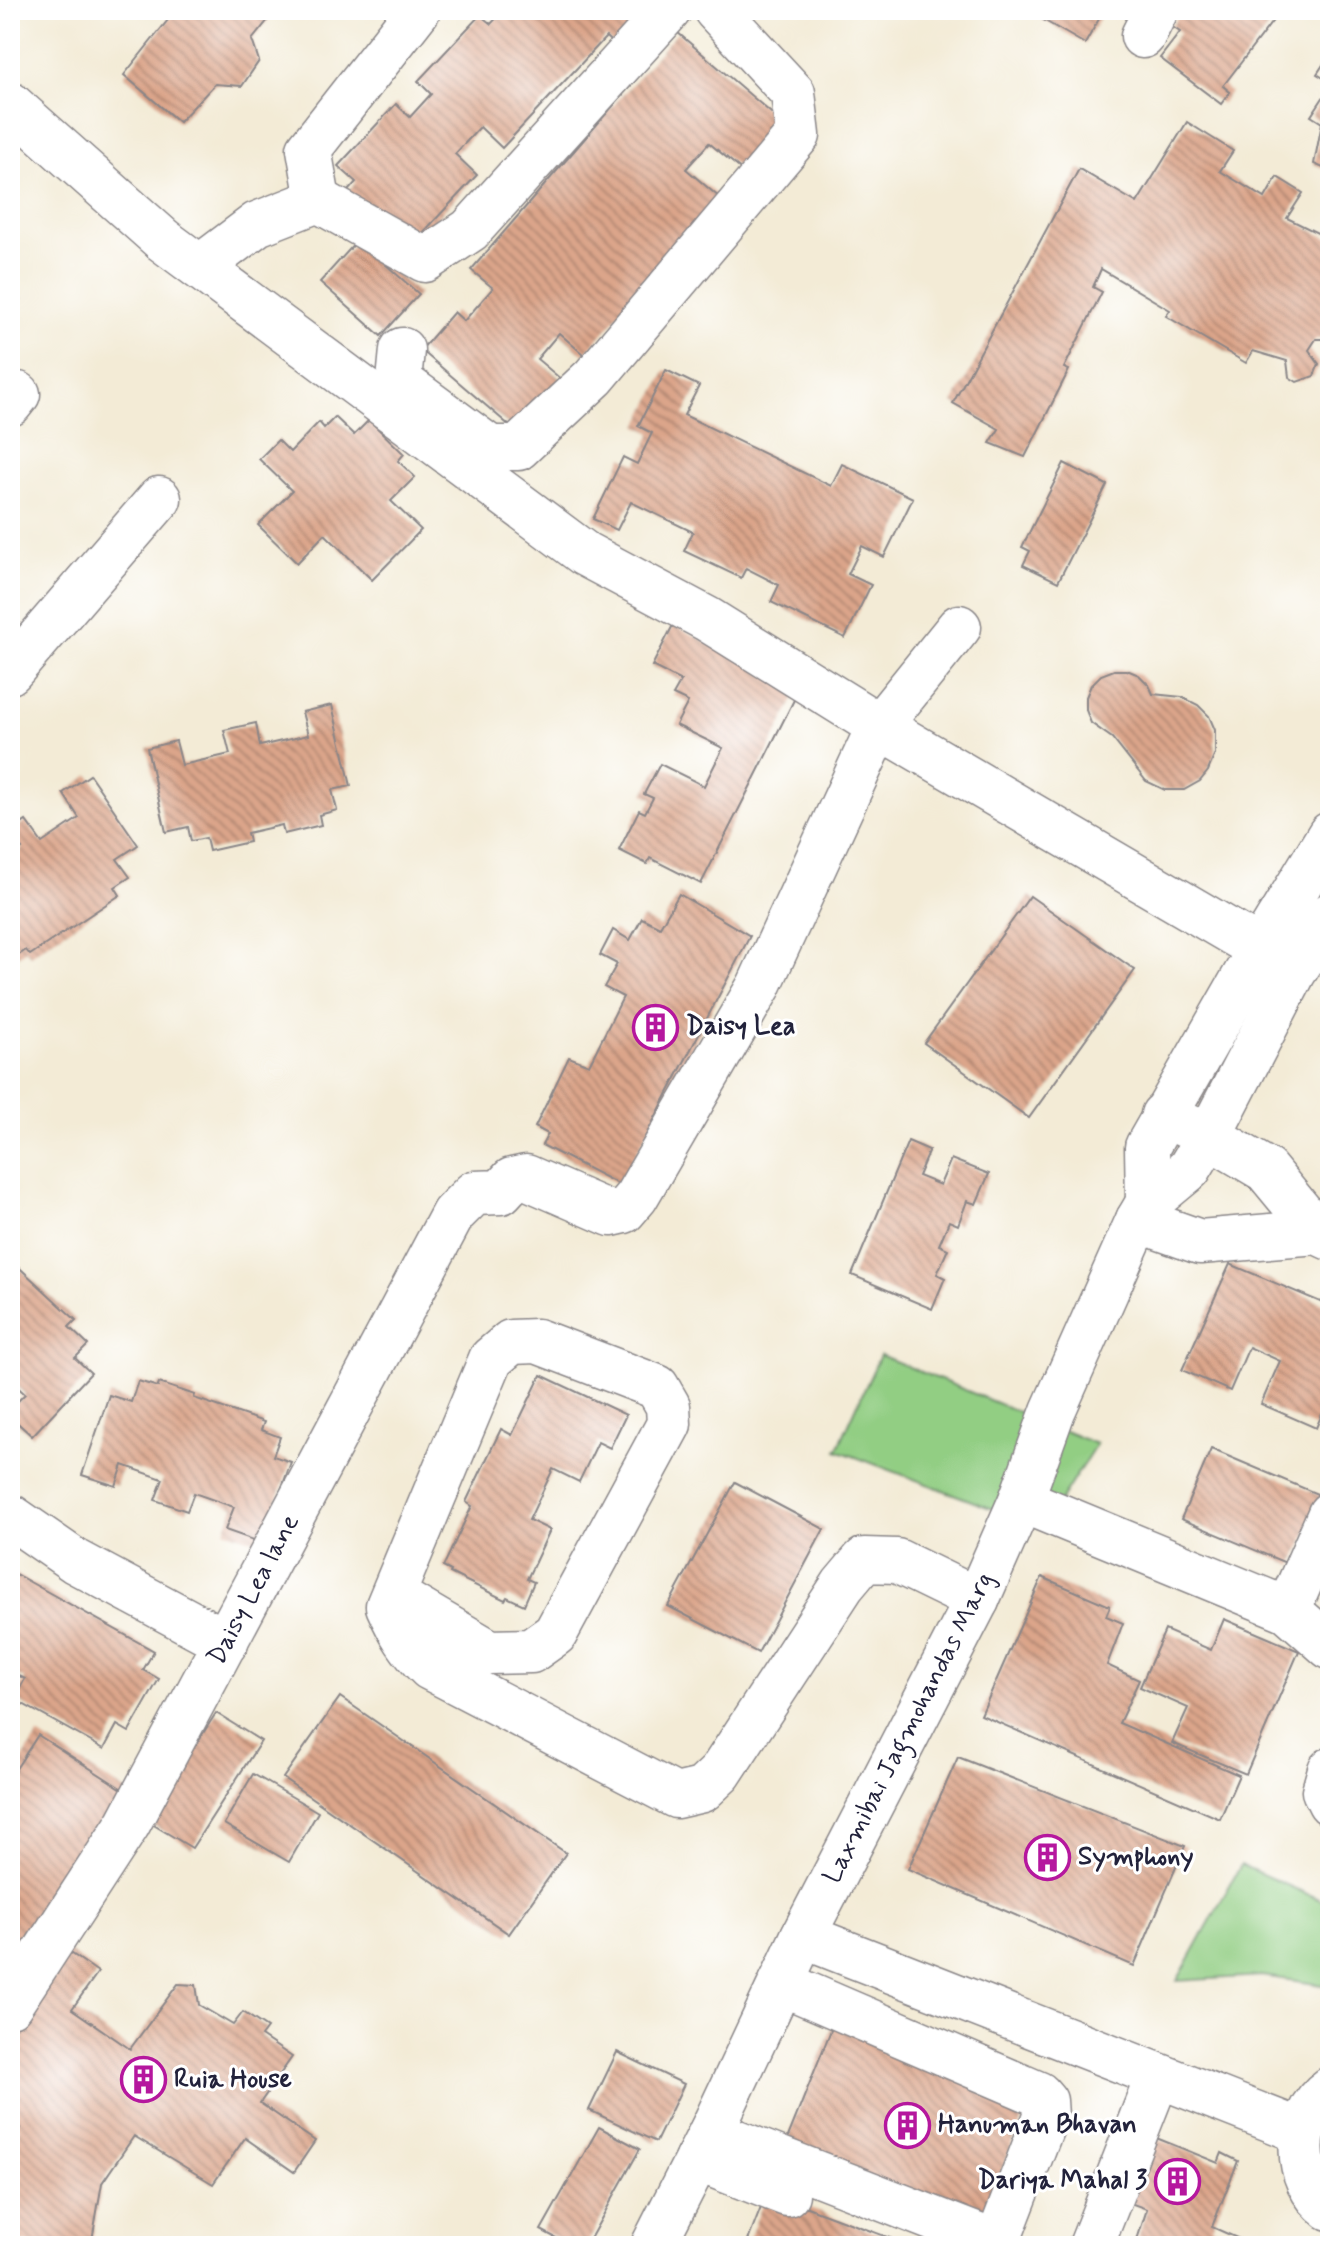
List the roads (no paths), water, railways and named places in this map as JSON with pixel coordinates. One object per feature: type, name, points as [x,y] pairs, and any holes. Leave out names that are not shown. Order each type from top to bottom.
[{"type":"street","points":[[318,200],[309,149],[418,10]]},
{"type":"street","points":[[318,200],[425,260],[470,230],[669,10]]},
{"type":"street","points":[[402,350],[399,381],[490,448],[518,448],[594,377],[798,135],[793,93],[716,10]]},
{"type":"street","points":[[10,104],[163,240],[585,554],[707,619],[879,726],[1277,960]]},
{"type":"street","points":[[200,267],[257,224],[318,200]]},
{"type":"street","points":[[10,672],[159,499]]},
{"type":"street","points":[[879,726],[959,627]]},
{"type":"street","name":"Daisy Lea lane","points":[[10,2005],[128,1824],[453,1214],[474,1193],[501,1192],[512,1180],[526,1177],[611,1214],[624,1211],[636,1197],[759,986],[879,726]]},
{"type":"street","name":"Laxmibai Jagmohandas Marg","points":[[1143,1211],[1189,1169],[1209,1136],[1330,834]]},
{"type":"street","name":"Laxmibai Jagmohandas Marg","points":[[653,2246],[803,1936],[977,1600],[1021,1500],[1053,1411],[1143,1211],[1147,1147],[1163,1115],[1277,960],[1330,915]]},
{"type":"street","points":[[1163,1115],[1209,1136],[1266,1170],[1324,1235]]},
{"type":"street","points":[[1143,1211],[1200,1242],[1324,1235]]},
{"type":"street","points":[[393,1595],[490,1652],[531,1651],[555,1634],[669,1424],[668,1406],[657,1387],[537,1341],[511,1342],[491,1359],[388,1606],[411,1650],[430,1668],[676,1796],[702,1790],[720,1773],[843,1585],[864,1560],[897,1561],[977,1600]]},
{"type":"street","points":[[1021,1500],[1288,1610],[1330,1647]]},
{"type":"street","points":[[1288,1610],[1330,1514]]},
{"type":"street","points":[[10,1516],[75,1561],[226,1642]]},
{"type":"street","points":[[1330,1770],[1324,1791],[1330,1803]]},
{"type":"street","points":[[803,1936],[1303,2132]]},
{"type":"street","points":[[704,2146],[983,2238],[997,2236],[1002,2230],[1046,2116],[1045,2101],[1039,2094],[781,1983]]},
{"type":"street","points":[[1091,2246],[1158,2076]]},
{"type":"street","points":[[1330,2089],[1308,2112],[1301,2145],[1305,2175],[1321,2201],[1330,2208]]},
{"type":"street","points":[[704,2146],[911,2241],[914,2246]]},
{"type":"place","name":"Daisy Lea","points":[[655,1027]]},
{"type":"place","name":"Symphony","points":[[1047,1857]]},
{"type":"place","name":"Ruia House","points":[[143,2080]]},
{"type":"place","name":"Hanuman Bhavan","points":[[907,2125]]},
{"type":"place","name":"Dariya Mahal 3","points":[[1178,2181]]}]
